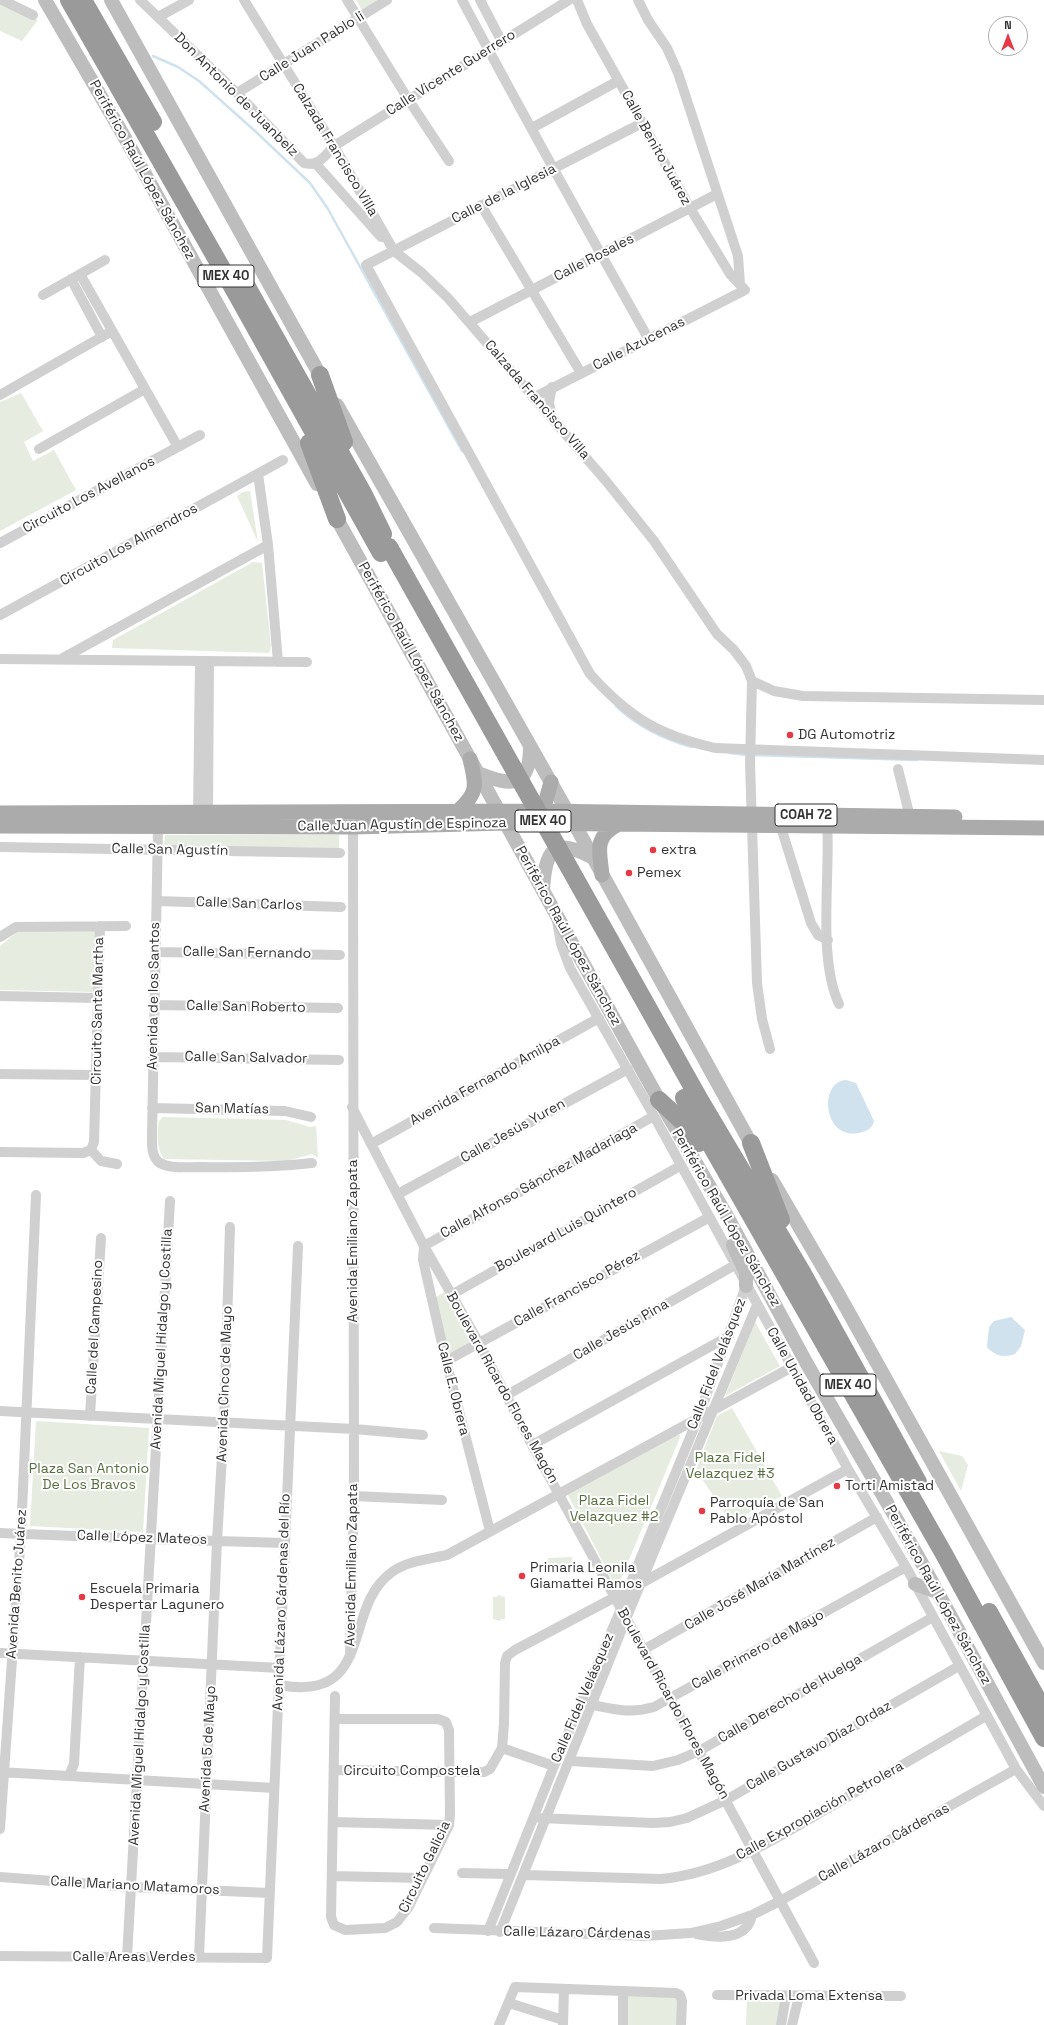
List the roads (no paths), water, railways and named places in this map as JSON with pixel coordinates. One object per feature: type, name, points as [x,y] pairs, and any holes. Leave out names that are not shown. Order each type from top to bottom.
[{"type":"highway","name":"Periférico Raúl López Sánchez","points":[[69,0],[237,295],[285,383],[385,550],[690,1096],[756,1222],[944,1554],[1015,1672],[1044,1711]]},
{"type":"highway","name":"Periférico Raúl López Sánchez","points":[[83,0],[364,495],[385,550]]},
{"type":"highway","points":[[320,376],[364,495]]},
{"type":"highway","points":[[285,383],[337,518]]},
{"type":"highway","name":"Periférico Raúl López Sánchez","points":[[690,1096],[802,1272],[1015,1672],[1044,1738]]},
{"type":"highway","points":[[657,1108],[685,1124],[756,1222]]},
{"type":"highway","points":[[751,1143],[802,1272]]},
{"type":"main road","name":"Periférico Raúl López Sánchez","points":[[45,0],[128,145],[470,758],[556,915],[657,1108],[726,1216],[807,1364],[937,1592],[1044,1787]]},
{"type":"main road","points":[[111,0],[320,376],[568,812],[751,1143],[839,1295],[1044,1663]]},
{"type":"main road","points":[[478,773],[498,781],[515,781],[526,773],[528,769],[530,746]]},
{"type":"main road","points":[[458,812],[470,801],[474,790],[474,777],[470,758]]},
{"type":"main road","points":[[540,811],[546,800],[551,782]]},
{"type":"main road","name":"Calle Juan Agustín de Espinoza","points":[[0,826],[158,828],[352,827],[502,817],[540,811],[753,820]]},
{"type":"main road","points":[[330,812],[352,827],[371,812]]},
{"type":"main road","name":"Calle Juan Agustín de Espinoza","points":[[0,813],[458,812],[575,825],[779,820],[911,822],[1044,828]]},
{"type":"main road","name":"Calle Juan Agustín de Espinoza","points":[[911,822],[1044,817]]},
{"type":"main road","points":[[602,875],[599,851],[601,838],[608,830],[617,825]]},
{"type":"main road","points":[[543,891],[546,863],[548,858],[555,850],[568,847],[578,850],[593,858]]},
{"type":"main road","points":[[726,1216],[730,1240],[746,1273],[746,1286]]},
{"type":"main road","points":[[915,1584],[937,1592]]},
{"type":"street","points":[[4,0],[33,15]]},
{"type":"street","name":"Don Antonio de Juanbelz","points":[[140,0],[237,93],[304,163],[316,164],[325,157],[334,146]]},
{"type":"street","points":[[158,17],[189,0]]},
{"type":"street","name":"Calzada Francisco Villa","points":[[244,0],[334,146],[394,251],[422,273],[470,322],[532,398],[606,481],[654,541],[717,634],[734,650],[746,666],[752,681],[750,755],[757,983],[762,1019],[770,1049]]},
{"type":"street","points":[[347,0],[408,99],[450,161]]},
{"type":"street","name":"Calle Juan Pablo Ii","points":[[237,93],[387,0]]},
{"type":"street","points":[[462,0],[553,169],[648,338]]},
{"type":"street","points":[[480,0],[502,42]]},
{"type":"street","name":"Calle Vicente Guerrero","points":[[334,146],[569,0]]},
{"type":"street","name":"Calle Benito Juárez","points":[[577,0],[587,24],[618,82],[690,208],[730,274],[742,287]]},
{"type":"street","points":[[638,0],[648,20],[667,48],[678,73],[738,256],[742,287]]},
{"type":"street","points":[[532,128],[618,82]]},
{"type":"street","name":"Calle de la Iglesia","points":[[642,123],[366,265],[590,674],[612,698],[633,715],[656,730],[686,742],[750,755]]},
{"type":"street","points":[[316,164],[394,251]]},
{"type":"street","name":"Calle Rosales","points":[[470,322],[717,194]]},
{"type":"street","points":[[482,206],[581,373]]},
{"type":"street","points":[[43,295],[105,260]]},
{"type":"street","points":[[80,274],[178,447]]},
{"type":"street","points":[[71,280],[102,337]]},
{"type":"street","name":"Calle Azucenas","points":[[532,398],[742,287]]},
{"type":"street","points":[[0,395],[112,331]]},
{"type":"street","points":[[552,387],[549,402],[552,419]]},
{"type":"street","points":[[38,448],[145,389]]},
{"type":"street","name":"Circuito Los Avellanos","points":[[0,543],[200,435]]},
{"type":"street","name":"Circuito Los Almendros","points":[[0,615],[283,460]]},
{"type":"street","points":[[258,474],[268,545],[278,662]]},
{"type":"street","points":[[61,659],[268,545]]},
{"type":"street","points":[[0,659],[307,662]]},
{"type":"street","points":[[203,813],[205,661]]},
{"type":"street","points":[[752,681],[774,690],[803,696],[1044,700]]},
{"type":"street","points":[[750,755],[1044,760]]},
{"type":"street","points":[[898,769],[911,822]]},
{"type":"street","points":[[779,820],[810,923],[818,935],[828,940]]},
{"type":"street","points":[[827,821],[828,940],[830,980],[840,1004]]},
{"type":"street","name":"Avenida Emiliano Zapata","points":[[350,1656],[354,1496],[352,827]]},
{"type":"street","name":"Avenida de los Santos","points":[[158,828],[152,1149],[159,1162],[170,1166],[240,1168],[275,1167],[312,1163]]},
{"type":"street","name":"Calle San Agustín","points":[[0,847],[340,853]]},
{"type":"street","name":"Calle San Carlos","points":[[157,901],[341,906]]},
{"type":"street","name":"Calle Unidad Obrera","points":[[556,915],[565,957],[628,1069],[657,1108],[680,1166],[708,1218],[848,1469],[906,1567],[986,1716],[1016,1769],[1044,1806]]},
{"type":"street","points":[[100,926],[126,926]]},
{"type":"street","name":"Circuito Santa Martha","points":[[0,937],[16,927],[100,926],[94,1142],[91,1150]]},
{"type":"street","name":"Calle San Fernando","points":[[155,952],[340,955]]},
{"type":"street","points":[[0,996],[98,998]]},
{"type":"street","name":"Calle San Roberto","points":[[154,1005],[338,1008]]},
{"type":"street","name":"Avenida Fernando Amilpa","points":[[371,1144],[599,1018]]},
{"type":"street","name":"Calle San Salvador","points":[[153,1057],[339,1060]]},
{"type":"street","name":"Calle Jesús Yuren","points":[[398,1194],[628,1069]]},
{"type":"street","points":[[0,1074],[96,1076]]},
{"type":"street","name":"Boulevard Ricardo Flores Magón","points":[[352,1107],[424,1246],[479,1343],[626,1619],[699,1750],[814,1963]]},
{"type":"street","name":"San Matías","points":[[152,1108],[285,1111],[311,1117]]},
{"type":"street","name":"Calle Alfonso Sánchez Madariaga","points":[[424,1246],[657,1108]]},
{"type":"street","points":[[0,1152],[83,1153],[91,1150],[101,1161],[117,1164]]},
{"type":"street","name":"Boulevard Luis Quintero","points":[[451,1295],[680,1166]]},
{"type":"street","name":"Avenida Benito Juárez","points":[[0,1829],[2,1772],[13,1653],[27,1412],[36,1195]]},
{"type":"street","name":"Avenida Miguel Hidalgo y Costilla","points":[[127,1957],[170,1201]]},
{"type":"street","name":"Calle Francisco Pérez","points":[[446,1361],[708,1218]]},
{"type":"street","name":"Avenida Cinco de Mayo","points":[[217,1541],[224,1422],[230,1227]]},
{"type":"street","name":"Calle del Campesino","points":[[90,1416],[101,1238]]},
{"type":"street","name":"Avenida Lázaro Cárdenas del Río","points":[[267,1958],[298,1246]]},
{"type":"street","name":"Calle E. Obrera","points":[[424,1246],[423,1260],[446,1361],[490,1531]]},
{"type":"street","name":"Calle Jesús Pina","points":[[507,1395],[735,1265]]},
{"type":"street","name":"Calle Fidel Velásquez","points":[[488,1931],[509,1874],[621,1609],[698,1418],[746,1286]]},
{"type":"street","name":"Calle Fidel Velásquez","points":[[500,1932],[593,1706],[626,1619],[757,1305]]},
{"type":"street","points":[[532,1445],[729,1336]]},
{"type":"street","points":[[279,1685],[293,1687],[318,1686],[338,1674],[350,1656],[369,1603],[382,1582],[391,1573],[402,1566],[447,1555],[792,1367]]},
{"type":"street","points":[[0,1411],[354,1429],[423,1434]]},
{"type":"street","points":[[554,1766],[502,1748],[505,1663],[507,1656],[515,1650],[641,1584],[848,1469]]},
{"type":"street","points":[[354,1496],[442,1500]]},
{"type":"street","name":"Calle José María Martínez","points":[[643,1650],[877,1517]]},
{"type":"street","name":"Calle López Mateos","points":[[0,1533],[150,1540],[285,1543]]},
{"type":"street","name":"Avenida 5 de Mayo","points":[[199,1957],[217,1541]]},
{"type":"street","name":"Calle Primero de Mayo","points":[[581,1703],[633,1712],[654,1707],[670,1700],[906,1567]]},
{"type":"street","name":"Calle Derecho de Huelga","points":[[570,1761],[653,1766],[678,1760],[699,1750],[933,1617]]},
{"type":"street","points":[[0,1653],[280,1668]]},
{"type":"street","points":[[69,1776],[74,1764],[80,1657]]},
{"type":"street","name":"Calle Gustavo Díaz Ordaz","points":[[533,1817],[546,1819],[664,1822],[688,1818],[726,1800],[959,1666]]},
{"type":"street","name":"Circuito Galicia","points":[[334,1719],[438,1719],[446,1722],[449,1730],[449,1825],[408,1908],[397,1922],[391,1926],[345,1930],[334,1925],[331,1917],[334,1719],[335,1696]]},
{"type":"street","name":"Calle Expropiación Petrolera","points":[[524,1875],[661,1880],[681,1878],[701,1873],[753,1851],[986,1716]]},
{"type":"street","name":"Circuito Compostela","points":[[334,1770],[484,1772],[490,1769],[502,1748]]},
{"type":"street","name":"Calle Lázaro Cárdenas","points":[[434,1928],[500,1932],[645,1936],[691,1933],[721,1926],[752,1915],[780,1902],[1016,1769]]},
{"type":"street","points":[[2,1772],[274,1788]]},
{"type":"street","points":[[333,1822],[449,1825]]},
{"type":"street","points":[[462,1873],[509,1874]]},
{"type":"street","points":[[332,1876],[422,1878]]},
{"type":"street","name":"Calle Mariano Matamoros","points":[[0,1877],[131,1887],[270,1893]]},
{"type":"street","name":"Calle Areas Verdes","points":[[0,1956],[267,1958]]},
{"type":"street","points":[[499,2025],[515,1987],[676,1993],[680,1995],[682,2002],[681,2025]]},
{"type":"street","points":[[509,2003],[563,2022],[564,1989]]},
{"type":"street","points":[[623,1991],[623,2025]]},
{"type":"street","name":"Privada Loma Extensa","points":[[717,1995],[901,1996]]},
{"type":"street","points":[[781,2025],[786,1996]]},
{"type":"street","points":[[792,2025],[799,1996]]},
{"type":"water","points":[[846,1080],[856,1083],[874,1121],[871,1127],[862,1132],[849,1133],[839,1129],[833,1121],[829,1111],[828,1100],[831,1091],[837,1083]]},
{"type":"water","points":[[1011,1317],[1025,1330],[1021,1346],[1015,1354],[1003,1356],[996,1354],[987,1347],[989,1327],[994,1321]]},
{"type":"waterway","points":[[153,56],[178,67],[199,81],[310,183],[328,209],[462,451]]},
{"type":"waterway","points":[[616,706],[633,720],[651,731],[692,747]]},
{"type":"waterway","points":[[730,753],[747,755]]},
{"type":"waterway","points":[[752,755],[917,760]]},
{"type":"place","name":"DG Automotriz","points":[[790,735]]},
{"type":"place","name":"extra","points":[[653,850]]},
{"type":"place","name":"Pemex","points":[[629,873]]},
{"type":"place","name":"Torti Amistad","points":[[837,1486]]},
{"type":"place","name":"Parroquía de San Pablo Apóstol","points":[[702,1511]]},
{"type":"place","name":"Primaria Leonila Giamattei Ramos","points":[[522,1576]]},
{"type":"place","name":"Escuela Primaria Despertar Lagunero","points":[[82,1597]]},
{"type":"park label","name":"Plaza Fidel Velazquez #3","points":[[730,1466]]},
{"type":"park label","name":"Plaza San Antonio De Los Bravos","points":[[89,1478]]},
{"type":"park label","name":"Plaza Fidel Velazquez #2","points":[[614,1510]]}]
